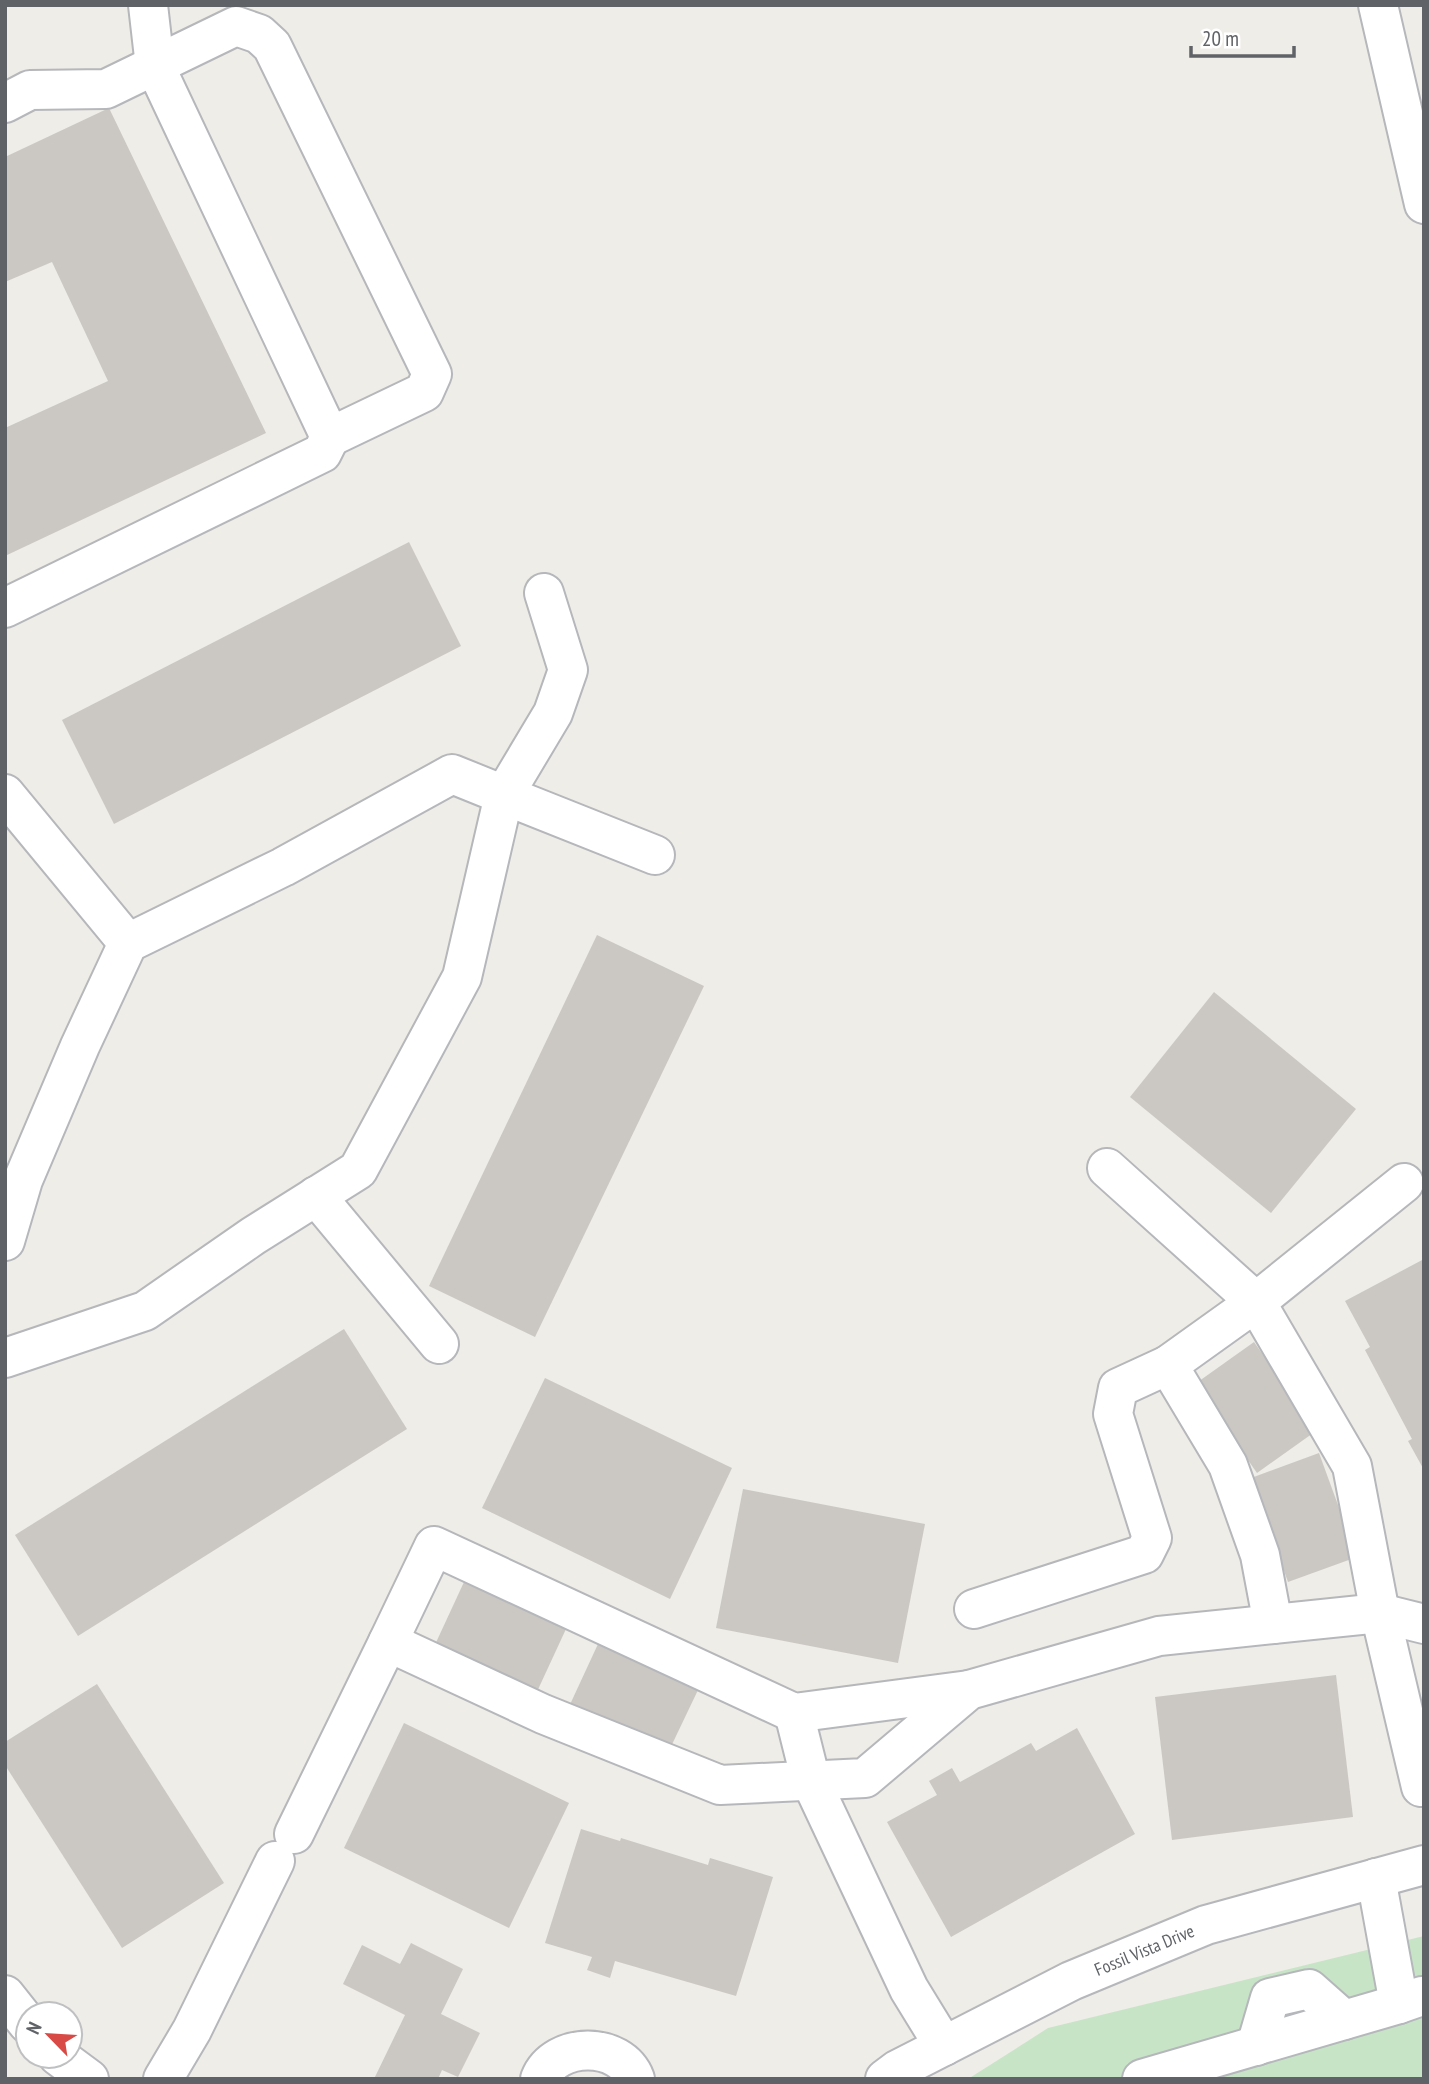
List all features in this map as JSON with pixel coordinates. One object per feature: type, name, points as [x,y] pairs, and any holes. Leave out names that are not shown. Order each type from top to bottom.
[{"type":"street","points":[[148,5],[155,66],[330,437]]},
{"type":"street","points":[[1378,5],[1424,204]]},
{"type":"street","points":[[5,103],[30,90],[106,89],[236,26],[259,34],[272,46],[432,374],[424,391],[330,437],[322,453],[5,608]]},
{"type":"street","points":[[5,1358],[145,1311],[253,1236],[358,1170],[461,977],[504,794],[553,713],[568,670],[544,593]]},
{"type":"street","points":[[5,1241],[23,1180],[80,1046],[128,943],[284,867],[452,774],[655,855]]},
{"type":"street","points":[[5,794],[128,943]]},
{"type":"street","points":[[1107,1168],[1256,1302],[1352,1466],[1380,1613],[1421,1787]]},
{"type":"street","points":[[974,1609],[1144,1554],[1152,1538],[1113,1414],[1118,1388],[1168,1365],[1256,1302],[1404,1184]]},
{"type":"street","points":[[316,1196],[439,1344]]},
{"type":"street","points":[[1168,1365],[1228,1465],[1260,1555],[1273,1624]]},
{"type":"street","points":[[163,2079],[192,2030],[434,1546],[794,1713],[969,1690],[1159,1636],[1380,1613],[1424,1624]]},
{"type":"street","points":[[388,1642],[543,1714],[720,1785],[865,1778],[969,1690]]},
{"type":"street","points":[[794,1713],[811,1781],[909,1989],[944,2046]]},
{"type":"street","name":"Fossil Vista Drive","points":[[885,2079],[897,2070],[1071,1981],[1206,1924],[1424,1866]]},
{"type":"street","points":[[1146,2078],[1411,1999],[1376,1878]]},
{"type":"street","points":[[540,2079],[542,2073],[562,2055],[587,2049],[613,2055],[633,2072],[635,2079]]},
{"type":"green space","points":[[1424,1936],[1424,2079],[968,2079],[1048,2028]]},
{"type":"building","points":[[109,108],[266,433],[5,556],[5,428],[108,381],[52,262],[5,282],[5,157]]},
{"type":"building","points":[[409,542],[461,646],[114,824],[62,720]]},
{"type":"building","points":[[597,935],[704,986],[535,1337],[429,1286]]},
{"type":"building","points":[[1214,992],[1356,1109],[1271,1213],[1130,1097]]},
{"type":"building","points":[[1424,1259],[1424,1470],[1408,1441],[1412,1439],[1365,1350],[1370,1347],[1345,1301]]},
{"type":"building","points":[[344,1329],[407,1429],[78,1636],[15,1535]]},
{"type":"building","points":[[1254,1342],[1316,1431],[1257,1473],[1195,1384]]},
{"type":"building","points":[[545,1378],[732,1468],[670,1599],[482,1508]]},
{"type":"building","points":[[1319,1453],[1357,1557],[1288,1582],[1251,1478]]},
{"type":"building","points":[[743,1489],[925,1524],[898,1663],[716,1628]]},
{"type":"building","points":[[464,1582],[566,1629],[535,1696],[433,1649]]},
{"type":"building","points":[[598,1644],[698,1690],[666,1757],[567,1711]]},
{"type":"building","points":[[1336,1675],[1353,1817],[1172,1840],[1155,1697]]},
{"type":"building","points":[[97,1684],[224,1883],[122,1948],[5,1765],[5,1742]]},
{"type":"building","points":[[404,1723],[569,1803],[509,1928],[344,1848]]},
{"type":"building","points":[[1077,1728],[1135,1834],[951,1937],[887,1822],[937,1795],[929,1781],[952,1768],[960,1782],[1031,1743],[1036,1751]]},
{"type":"building","points":[[581,1829],[620,1841],[621,1838],[708,1865],[710,1858],[773,1877],[736,1996],[615,1961],[610,1978],[587,1970],[592,1957],[545,1943]]},
{"type":"building","points":[[411,1943],[463,1969],[441,2014],[480,2033],[458,2077],[442,2070],[438,2079],[374,2079],[405,2015],[343,1984],[362,1945],[400,1964]]}]
